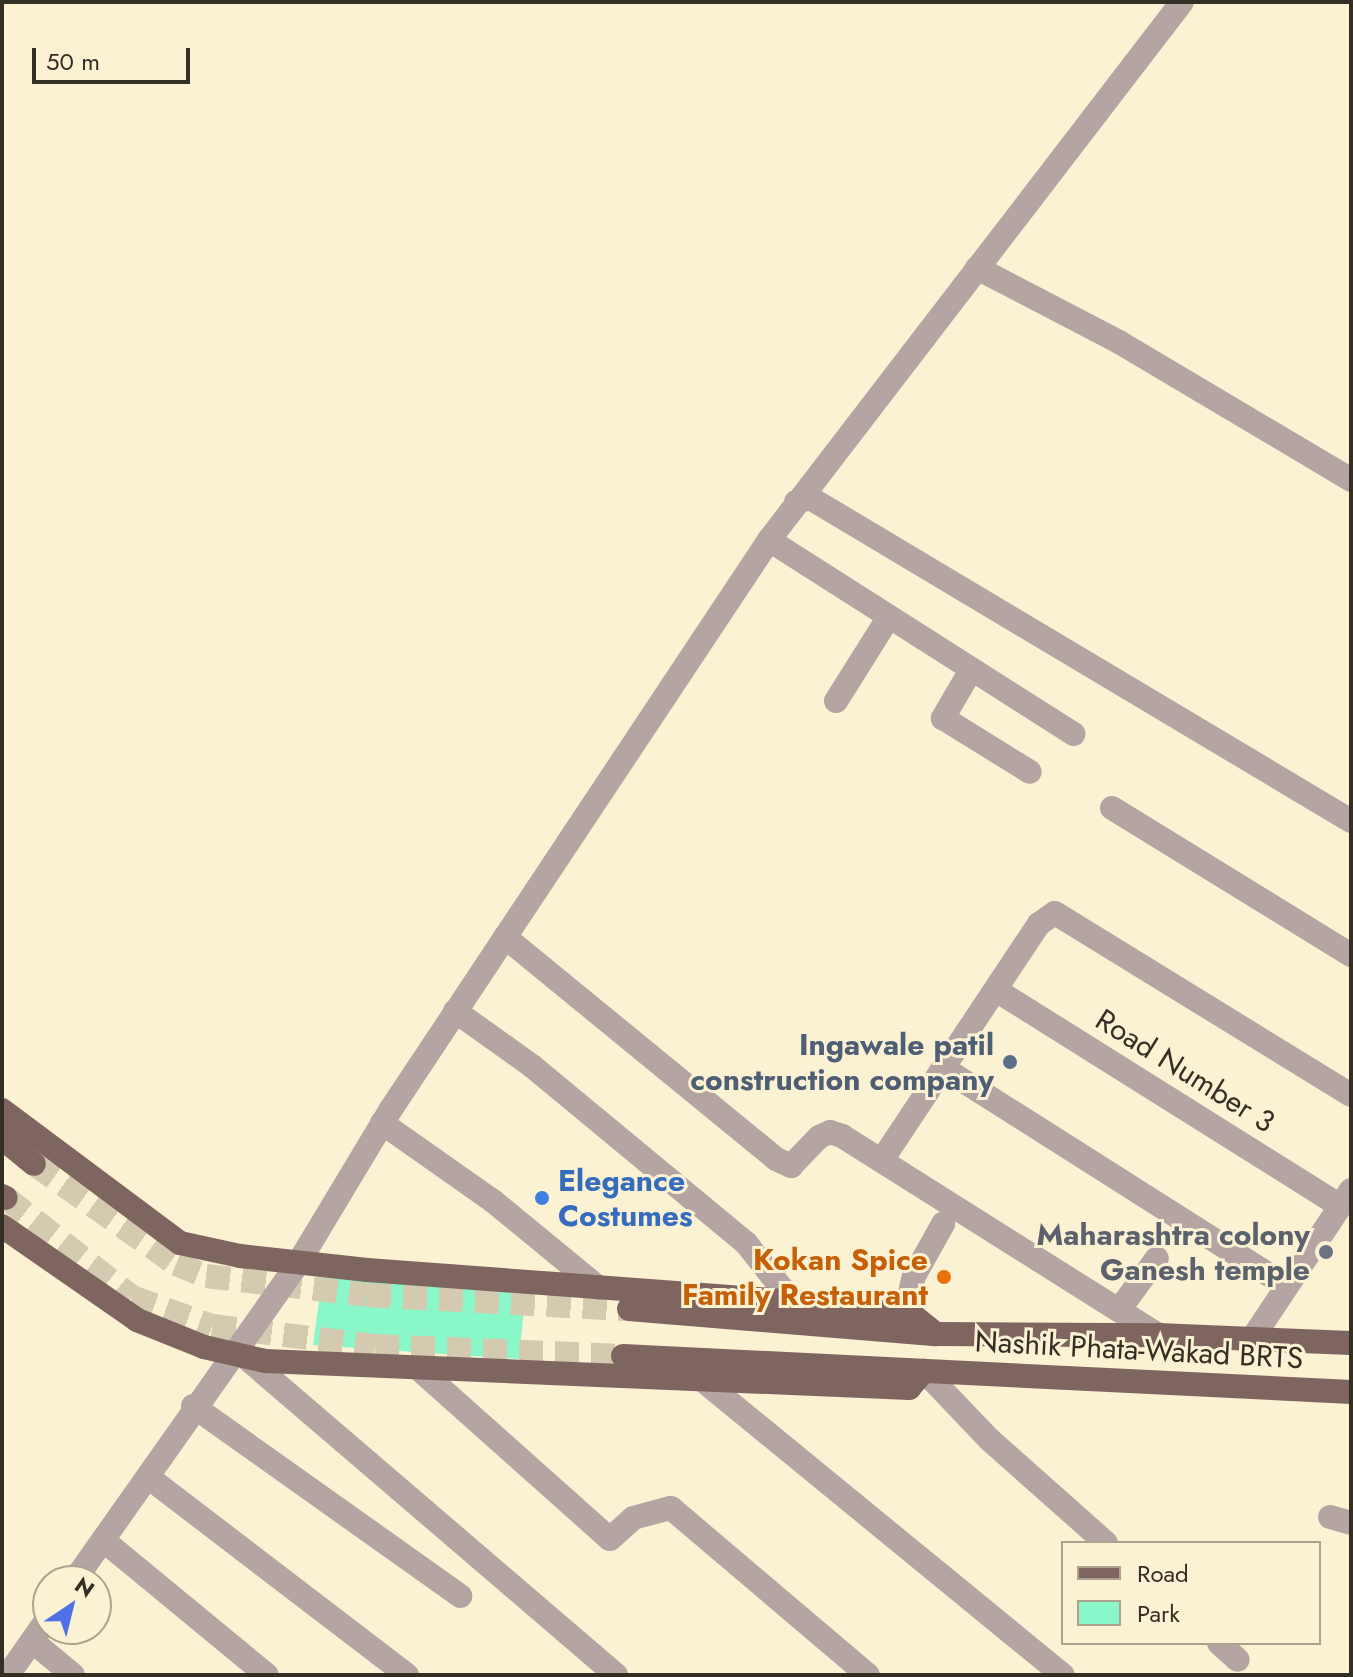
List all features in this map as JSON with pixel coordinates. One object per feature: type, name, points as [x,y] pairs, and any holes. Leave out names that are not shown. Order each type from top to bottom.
[{"type":"main road","points":[[2,1110],[180,1243],[299,1262],[906,1310],[936,1334]]},
{"type":"main road","points":[[2,1138],[34,1164]]},
{"type":"main road","points":[[2,1226],[137,1320],[238,1355],[420,1370],[706,1383],[909,1388],[924,1371]]},
{"type":"main road","points":[[629,1309],[936,1334],[1158,1335],[1351,1343]]},
{"type":"main road","name":"Nashik Phata-Wakad BRTS","points":[[623,1356],[1351,1392]]},
{"type":"street","points":[[85,1565],[148,1477],[193,1406],[238,1355],[299,1262],[382,1123],[769,540],[1182,2]]},
{"type":"street","points":[[977,268],[1119,342],[1351,480]]},
{"type":"street","points":[[796,502],[810,498],[1351,821]]},
{"type":"street","points":[[769,540],[1073,734]]},
{"type":"street","points":[[836,701],[889,617]]},
{"type":"street","points":[[971,670],[943,718],[1030,772]]},
{"type":"street","points":[[1112,808],[1351,955]]},
{"type":"street","points":[[882,1160],[1039,924],[1055,913],[1064,914],[1351,1095]]},
{"type":"street","points":[[505,937],[776,1159],[791,1166],[830,1132],[882,1160],[1158,1335]]},
{"type":"street","name":"Road Number 3","points":[[996,990],[1345,1198]]},
{"type":"street","points":[[455,1011],[555,1085],[746,1243],[791,1300]]},
{"type":"street","points":[[943,1068],[1287,1286]]},
{"type":"street","points":[[382,1123],[493,1201],[599,1288]]},
{"type":"street","points":[[1252,1339],[1345,1198]]},
{"type":"street","points":[[906,1310],[914,1276],[943,1224]]},
{"type":"street","points":[[1119,1310],[1157,1258]]},
{"type":"street","points":[[238,1355],[616,1675]]},
{"type":"street","points":[[420,1370],[610,1539],[633,1518],[671,1508],[868,1675]]},
{"type":"street","points":[[924,1371],[990,1440],[1104,1541]]},
{"type":"street","points":[[706,1383],[1063,1675]]},
{"type":"street","points":[[193,1406],[460,1596]]},
{"type":"street","points":[[148,1477],[407,1675]]},
{"type":"street","points":[[103,1540],[267,1675]]},
{"type":"street","points":[[8,1675],[32,1641]]},
{"type":"street","points":[[37,1645],[73,1675]]},
{"type":"street","points":[[1221,1645],[1238,1660]]},
{"type":"green space","points":[[324,1265],[526,1287],[519,1359],[313,1345]]},
{"type":"tunnel","points":[[34,1164],[176,1264],[206,1276],[367,1295],[629,1309]]},
{"type":"tunnel","points":[[6,1198],[132,1297],[212,1326],[375,1346],[623,1356]]},
{"type":"place","name":"Ingawale patil construction company","points":[[1010,1062]]},
{"type":"place","name":"Elegance Costumes","points":[[542,1198]]},
{"type":"place","name":"Maharashtra colony Ganesh temple","points":[[1326,1252]]},
{"type":"place","name":"Kokan Spice Family Restaurant","points":[[944,1277]]}]
